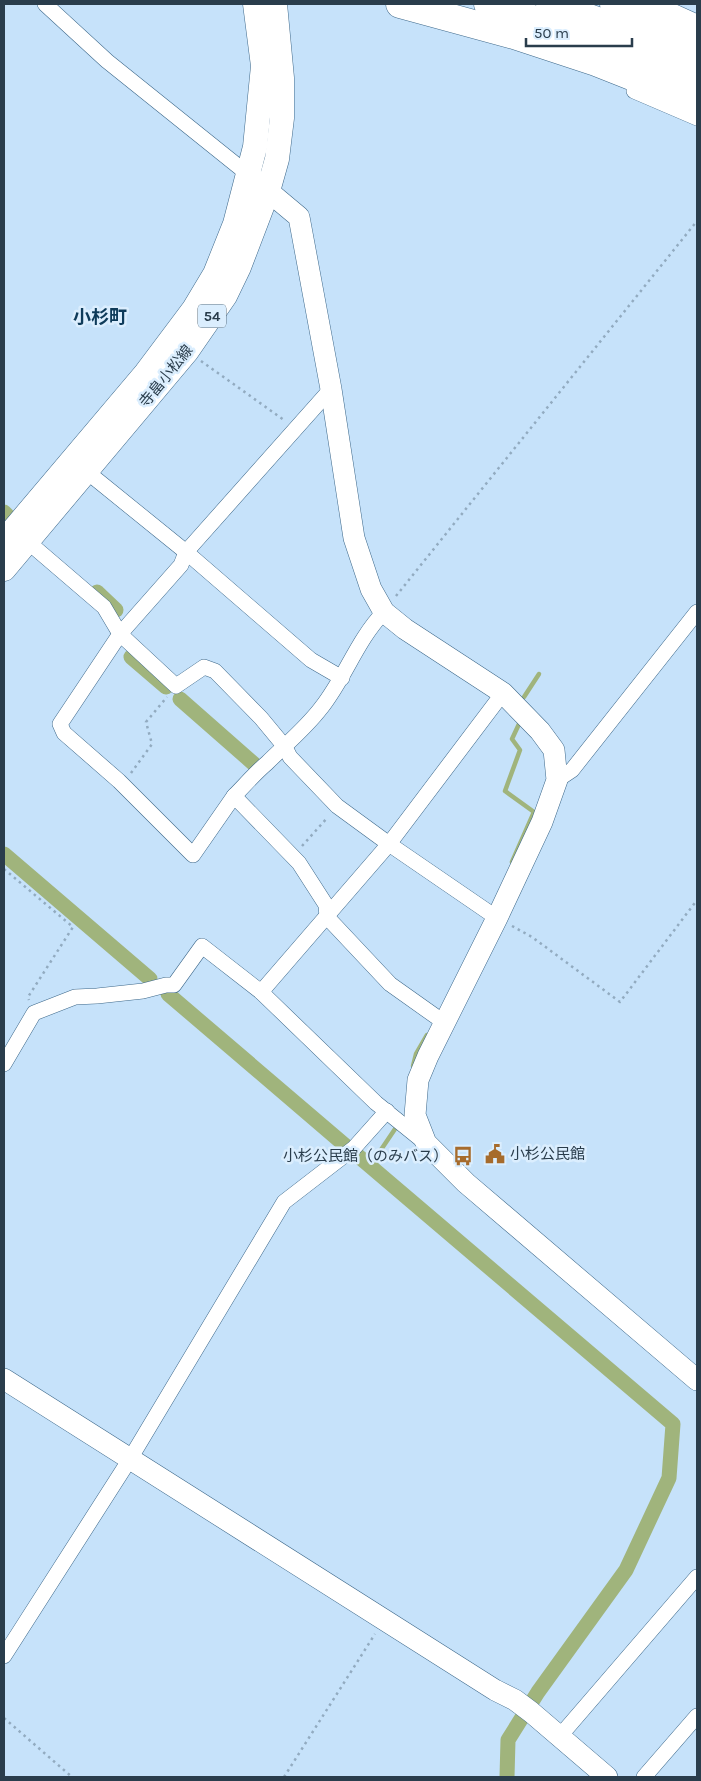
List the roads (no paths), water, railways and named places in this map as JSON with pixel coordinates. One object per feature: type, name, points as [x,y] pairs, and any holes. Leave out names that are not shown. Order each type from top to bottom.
[{"type":"highway","points":[[402,4],[514,35],[596,62],[697,102]]},
{"type":"highway","points":[[488,4],[627,51],[697,79]]},
{"type":"highway","points":[[550,4],[697,57]]},
{"type":"highway","points":[[614,4],[697,38]]},
{"type":"main road","name":"寺畠小松線","points":[[4,541],[146,373],[194,309],[215,274],[229,242],[256,147],[263,66],[255,4]]},
{"type":"main road","name":"寺畠小松線","points":[[4,569],[187,350],[225,296],[239,267],[268,191],[277,159],[282,118],[282,78],[275,4]]},
{"type":"street","points":[[45,4],[107,61],[299,217],[331,389],[354,538],[370,589],[384,612],[405,629],[503,693],[540,731],[554,750],[557,780],[542,822],[418,1080],[415,1115],[426,1143]]},
{"type":"street","points":[[402,4],[425,21],[482,38],[611,82],[697,118]]},
{"type":"street","points":[[657,4],[697,22]]},
{"type":"street","points":[[331,389],[186,552],[181,565],[120,634],[60,724],[64,733],[122,784],[193,855],[234,796],[267,762],[285,747],[320,709],[342,678],[372,624],[384,612]]},
{"type":"street","points":[[86,471],[186,552],[311,660],[342,678]]},
{"type":"street","points":[[27,541],[104,607],[120,634],[176,686],[204,667],[215,671],[261,718],[285,747],[290,757],[337,806],[497,918]]},
{"type":"street","points":[[557,780],[572,770],[697,612]]},
{"type":"street","points":[[261,992],[389,844],[503,693]]},
{"type":"street","points":[[234,796],[299,863],[326,905],[327,916],[390,984],[445,1023]]},
{"type":"street","points":[[4,1064],[34,1013],[76,997],[143,991],[166,984],[174,985],[202,946],[261,992],[376,1103],[426,1143],[466,1183],[697,1380]]},
{"type":"street","points":[[4,1656],[130,1460],[284,1202],[354,1148],[387,1111]]},
{"type":"street","points":[[4,1379],[495,1690],[515,1700],[607,1777]]},
{"type":"street","points":[[560,1736],[697,1577]]},
{"type":"street","points":[[644,1777],[697,1716]]},
{"type":"waterway","points":[[4,512],[7,515]]},
{"type":"waterway","points":[[97,592],[116,610]]},
{"type":"waterway","points":[[131,657],[166,687]]},
{"type":"waterway","points":[[524,697],[539,674]]},
{"type":"waterway","points":[[180,699],[254,764]]},
{"type":"waterway","points":[[512,862],[534,812],[505,791],[520,750],[512,739],[519,724]]},
{"type":"waterway","points":[[4,854],[150,979]]},
{"type":"waterway","points":[[168,994],[347,1147]]},
{"type":"waterway","points":[[413,1066],[416,1054],[427,1035]]},
{"type":"waterway","points":[[370,1166],[395,1129]]},
{"type":"waterway","points":[[357,1155],[673,1424],[669,1478],[626,1570],[538,1692],[508,1740],[507,1777]]},
{"type":"place","name":"小杉公民館","points":[[495,1154]]},
{"type":"place","name":"小杉公民館（のみバス）","points":[[463,1156]]},
{"type":"district","name":"小杉町","points":[[100,317]]}]
